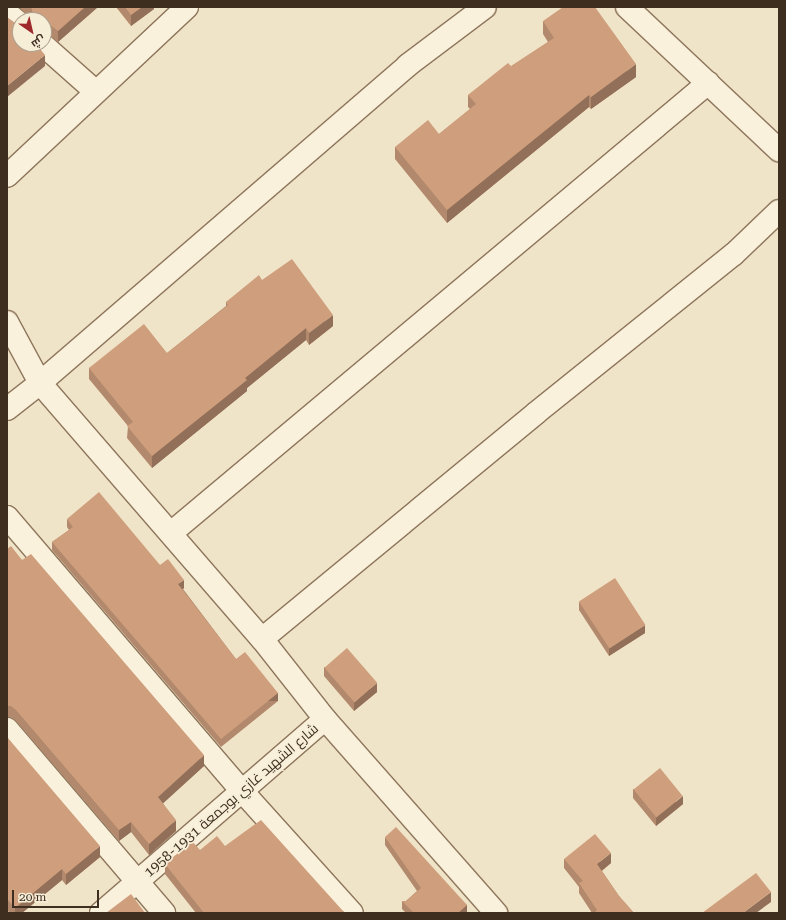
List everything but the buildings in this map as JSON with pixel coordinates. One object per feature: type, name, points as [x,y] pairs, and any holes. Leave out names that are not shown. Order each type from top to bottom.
[{"type":"street","points":[[7,176],[187,7]]},
{"type":"street","points":[[7,409],[40,383],[408,65],[486,7]]},
{"type":"street","points":[[627,7],[779,150]]},
{"type":"street","points":[[51,52],[96,92]]},
{"type":"street","points":[[171,533],[708,83]]},
{"type":"street","points":[[262,639],[536,413],[734,254],[779,211]]},
{"type":"street","points":[[7,322],[40,383],[262,639],[325,719],[496,913]]},
{"type":"street","points":[[7,517],[242,791],[352,913]]},
{"type":"street","name":"شارع الشهيد غازي بوجمعة 1931-1958","points":[[101,913],[325,719]]},
{"type":"street","points":[[7,729],[164,913]]}]
